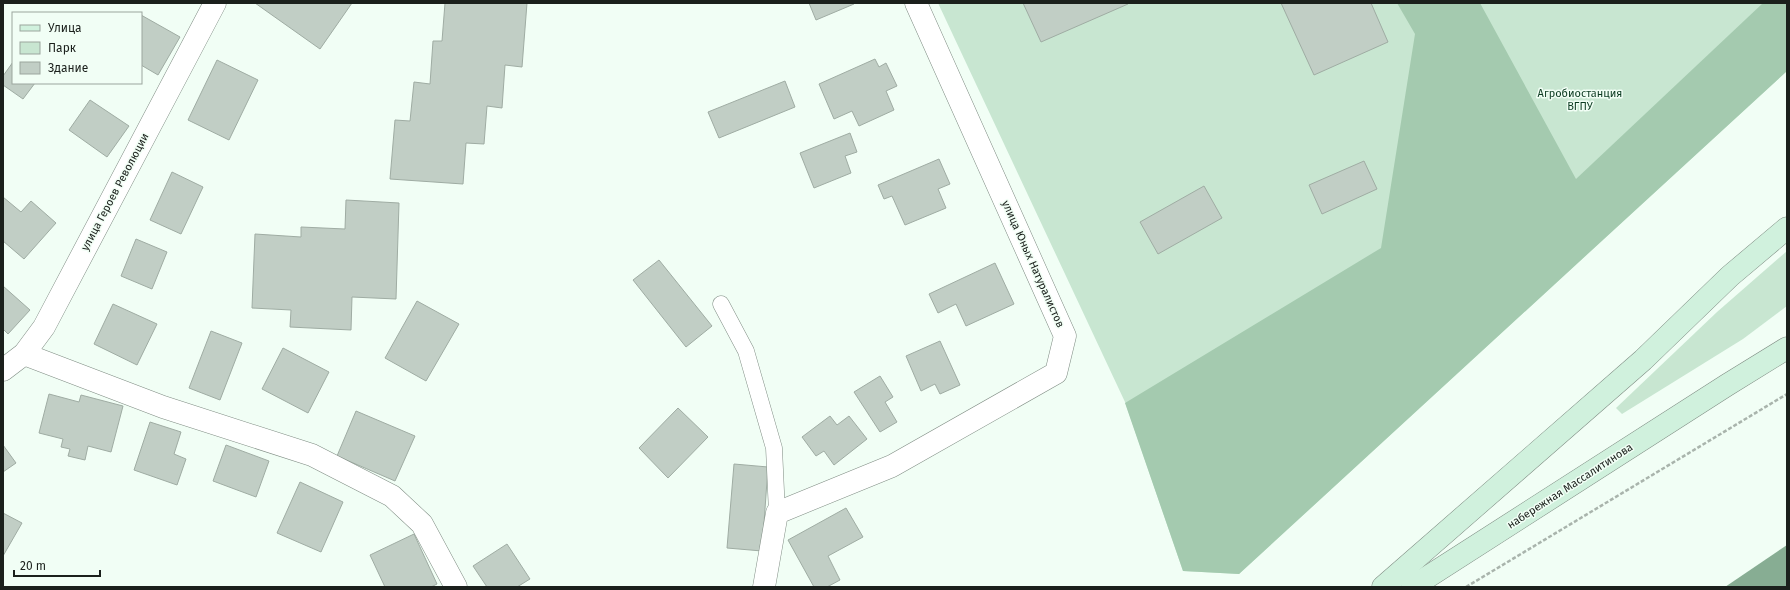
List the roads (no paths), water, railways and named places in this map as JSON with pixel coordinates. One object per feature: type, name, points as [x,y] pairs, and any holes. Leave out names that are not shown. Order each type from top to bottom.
[{"type":"main road","points":[[1383,587],[1643,360],[1730,276],[1787,228]]},
{"type":"main road","name":"набережная Массалитинова","points":[[1727,385],[1787,334]]},
{"type":"main road","name":"набережная Массалитинова","points":[[1412,587],[1787,348]]},
{"type":"street","name":"улица Героев Революции","points":[[3,370],[24,354],[44,327],[215,3]]},
{"type":"street","name":"улица Юных Натуралистов","points":[[777,513],[892,466],[1056,373],[1065,336],[916,3]]},
{"type":"street","points":[[24,354],[163,407],[312,455],[392,496],[422,524],[456,587]]},
{"type":"street","points":[[764,587],[777,513]]},
{"type":"lane","points":[[721,304],[746,352],[774,448],[777,513]]},
{"type":"park label","name":"Агробиостанция ВГПУ","points":[[1580,99]]}]
